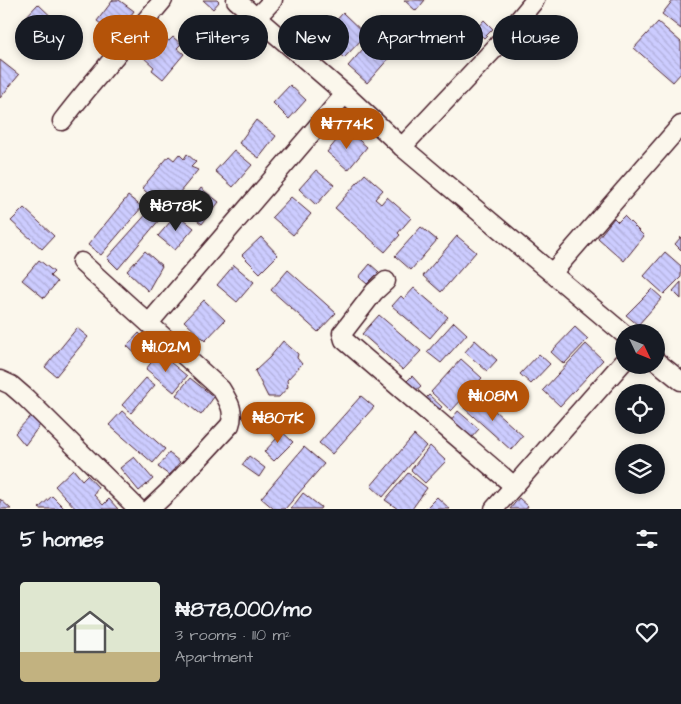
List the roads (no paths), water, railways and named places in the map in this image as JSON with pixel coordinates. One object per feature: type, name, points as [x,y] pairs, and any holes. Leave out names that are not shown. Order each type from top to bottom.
[{"type":"street","points":[[62,121],[88,87],[163,0]]},
{"type":"street","points":[[236,0],[255,15]]},
{"type":"street","points":[[259,15],[273,0]]},
{"type":"street","points":[[402,147],[498,44],[536,0]]},
{"type":"street","points":[[268,27],[402,147],[615,326]]},
{"type":"street","points":[[149,323],[345,94]]},
{"type":"street","points":[[552,273],[681,125]]},
{"type":"street","points":[[80,262],[221,389],[230,402],[233,416],[230,426],[150,509]]},
{"type":"street","points":[[386,281],[374,292],[344,331],[342,334],[344,340],[514,486]]},
{"type":"street","points":[[665,368],[681,381]]},
{"type":"street","points":[[494,509],[615,371]]},
{"type":"street","points":[[0,380],[11,385],[26,398],[138,509]]}]
